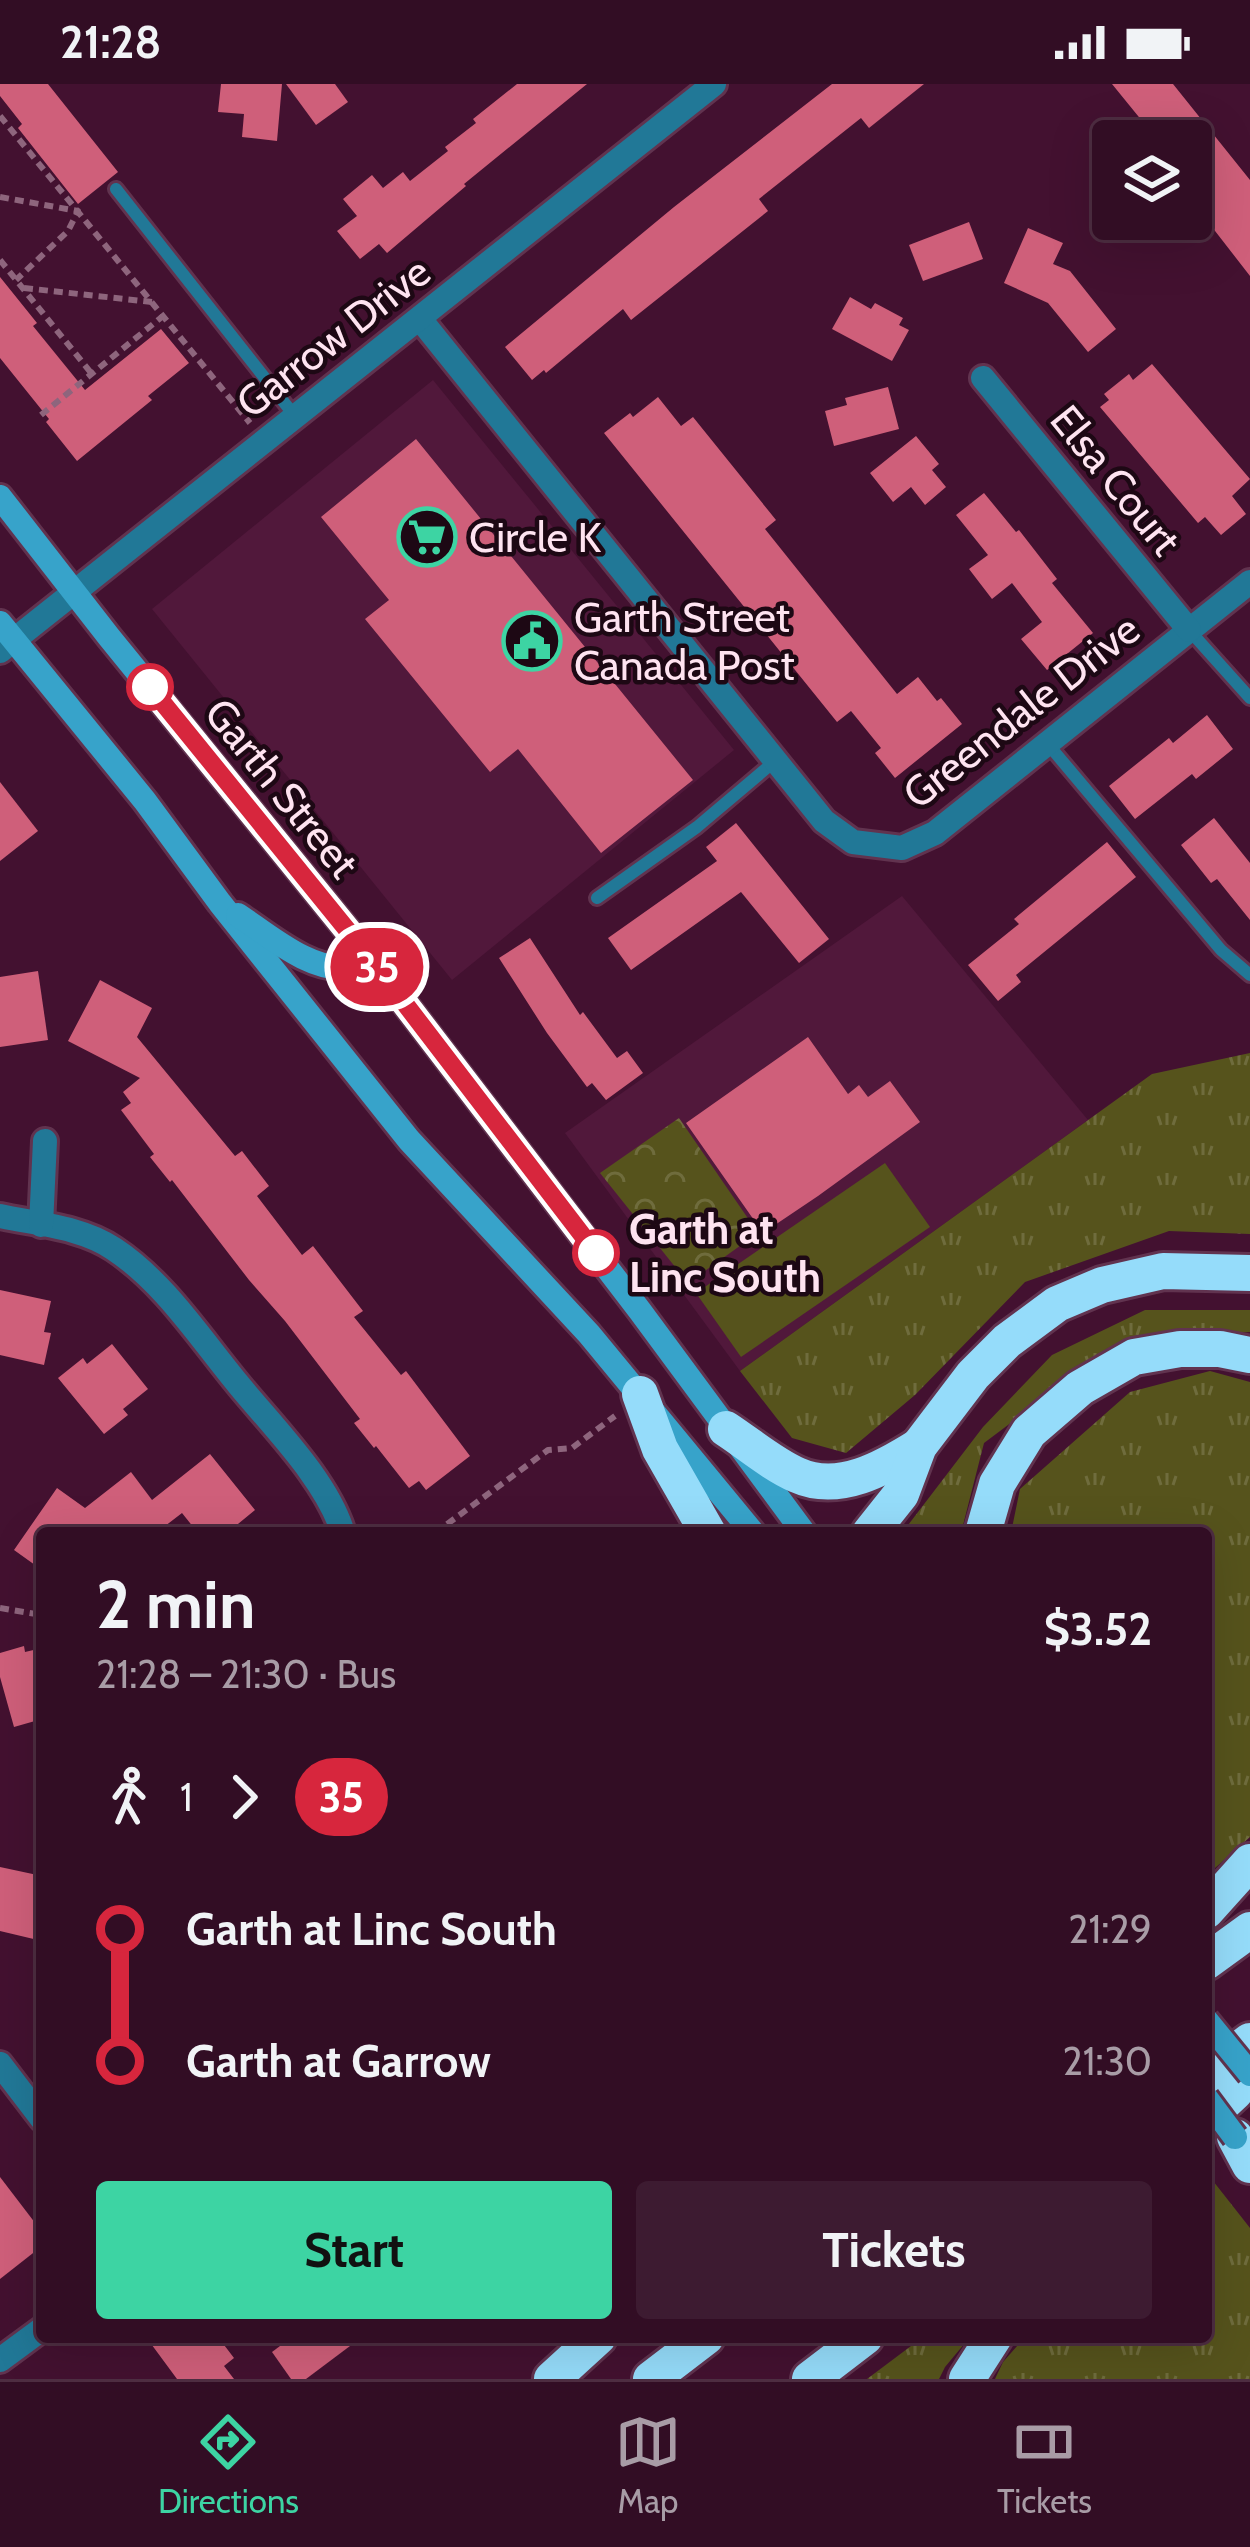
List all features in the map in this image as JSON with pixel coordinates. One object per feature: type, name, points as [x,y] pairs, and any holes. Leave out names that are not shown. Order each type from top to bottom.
[{"type":"highway","points":[[875,1527],[901,1494],[919,1446],[973,1375],[1007,1341],[1057,1304],[1102,1285],[1163,1271],[1250,1273]]},
{"type":"highway","points":[[985,1527],[997,1484],[1029,1432],[1080,1388],[1134,1357],[1180,1348],[1250,1355]]},
{"type":"highway","points":[[640,1394],[660,1450],[704,1527]]},
{"type":"highway","points":[[726,1430],[797,1475],[827,1484],[880,1470],[919,1446]]},
{"type":"highway","points":[[1212,1904],[1250,1862]]},
{"type":"highway","points":[[1212,1958],[1250,1930]]},
{"type":"highway","points":[[1212,2070],[1250,2041]]},
{"type":"highway","points":[[1235,2144],[1235,2092],[1250,2072]]},
{"type":"highway","points":[[552,2379],[591,2343]]},
{"type":"highway","points":[[650,2379],[698,2343]]},
{"type":"highway","points":[[810,2379],[857,2343]]},
{"type":"highway","points":[[967,2379],[990,2343]]},
{"type":"main road","name":"Garth Street","points":[[0,496],[370,958],[799,1527]]},
{"type":"main road","points":[[4,638],[145,801],[409,1140],[589,1334],[748,1527]]},
{"type":"main road","points":[[220,903],[305,958],[333,968],[370,958]]},
{"type":"main road","points":[[1212,2027],[1250,2072]]},
{"type":"main road","points":[[1212,2108],[1235,2144]]},
{"type":"street","name":"Garrow Drive","points":[[4,638],[74,591],[714,84]]},
{"type":"street","name":"Greendale Drive","points":[[420,319],[824,821],[854,842],[902,848],[935,833],[1250,582]]},
{"type":"street","name":"Elsa Court","points":[[982,378],[1189,630]]},
{"type":"street","points":[[41,1225],[45,1141]]},
{"type":"street","points":[[0,1216],[74,1232],[112,1247],[153,1281],[313,1477],[338,1513],[342,1527]]},
{"type":"street","points":[[0,2064],[36,2111]]},
{"type":"street","points":[[0,2360],[36,2333]]},
{"type":"lane","points":[[116,189],[294,416]]},
{"type":"lane","points":[[1189,630],[1250,698]]},
{"type":"lane","points":[[1046,742],[1221,950],[1250,975]]},
{"type":"lane","points":[[597,898],[697,827],[776,760]]},
{"type":"path","points":[[0,116],[264,440]]},
{"type":"path","points":[[0,136],[10,128]]},
{"type":"path","points":[[0,197],[78,211]]},
{"type":"path","points":[[16,280],[68,231],[78,211]]},
{"type":"path","points":[[0,260],[92,374]]},
{"type":"path","points":[[22,288],[152,302]]},
{"type":"path","points":[[41,416],[163,316]]},
{"type":"path","points":[[443,1527],[548,1450],[572,1448],[640,1394]]},
{"type":"path","points":[[0,1608],[36,1615]]},
{"type":"shaded area","points":[[433,380],[734,750],[452,980],[152,609]]},
{"type":"shaded area","points":[[902,896],[1088,1120],[740,1371],[565,1133]]},
{"type":"green space","points":[[1250,1053],[1250,1234],[1169,1231],[1025,1282],[915,1395],[846,1453],[792,1438],[740,1371],[1152,1074]]},
{"type":"green space","points":[[679,1118],[758,1233],[688,1283],[600,1173]]},
{"type":"green space","points":[[885,1163],[930,1227],[741,1357],[696,1293]]},
{"type":"green space","points":[[1145,1310],[1250,1310],[1250,1332],[1119,1342],[984,1443],[963,1527],[907,1527],[983,1427],[1052,1355]]},
{"type":"green space","points":[[1210,1371],[1250,1382],[1250,1837],[1212,1871],[1212,1527],[1012,1527],[1020,1489],[1130,1392]]},
{"type":"green space","points":[[1212,2180],[1250,2228],[1250,2379],[995,2379],[1020,2343],[1212,2343]]},
{"type":"green space","points":[[915,2343],[965,2343],[939,2379],[867,2379]]},
{"type":"building","points":[[0,84],[48,84],[118,172],[78,204],[18,128],[22,124],[0,96]]},
{"type":"building","points":[[221,84],[282,84],[277,141],[242,137],[244,114],[218,112]]},
{"type":"building","points":[[286,84],[335,84],[348,102],[316,125]]},
{"type":"building","points":[[517,84],[587,84],[387,253],[379,244],[360,259],[337,231],[357,216],[343,199],[372,175],[383,188],[403,172],[410,181],[448,151],[445,147],[476,123],[473,119]]},
{"type":"building","points":[[832,84],[924,84],[869,128],[861,118],[759,199],[768,211],[631,320],[623,309],[532,380],[505,347]]},
{"type":"building","points":[[1112,84],[1173,84],[1202,120],[1141,120]]},
{"type":"building","points":[[1212,133],[1250,180],[1250,276],[1212,227]]},
{"type":"building","points":[[969,222],[983,259],[923,281],[909,245]]},
{"type":"building","points":[[1028,228],[1063,243],[1053,264],[1070,271],[1116,329],[1088,352],[1048,303],[1004,283]]},
{"type":"building","points":[[0,277],[85,390],[161,329],[189,363],[77,461],[0,358]]},
{"type":"building","points":[[850,297],[871,309],[875,303],[903,318],[899,325],[909,330],[892,361],[832,329]]},
{"type":"building","points":[[1152,364],[1250,479],[1232,496],[1246,514],[1221,535],[1205,517],[1198,523],[1100,407],[1109,400],[1104,394],[1129,374],[1133,380]]},
{"type":"building","points":[[888,387],[899,429],[834,446],[825,411],[847,405],[845,398]]},
{"type":"building","points":[[658,397],[681,426],[693,417],[776,520],[765,529],[897,694],[918,677],[962,724],[895,778],[875,753],[881,748],[851,711],[837,722],[604,433]]},
{"type":"building","points":[[916,436],[939,464],[932,470],[946,487],[925,505],[911,487],[893,502],[870,473]]},
{"type":"building","points":[[416,439],[693,780],[601,853],[518,749],[490,772],[365,619],[389,600],[321,517]]},
{"type":"building","points":[[984,493],[1019,530],[1057,579],[1052,583],[1093,633],[1047,670],[1021,639],[1042,622],[1012,583],[992,599],[969,569],[988,555],[956,515]]},
{"type":"building","points":[[1207,715],[1233,749],[1135,819],[1109,786],[1169,738],[1173,743]]},
{"type":"building","points":[[0,782],[38,831],[0,861]]},
{"type":"building","points":[[1214,818],[1250,863],[1250,920],[1217,879],[1211,883],[1181,845]]},
{"type":"building","points":[[736,823],[829,939],[799,963],[741,892],[631,970],[608,938],[717,861],[706,847]]},
{"type":"building","points":[[1107,842],[1136,877],[1016,975],[1021,982],[998,1001],[968,965],[1019,924],[1014,919]]},
{"type":"building","points":[[530,938],[580,1015],[583,1012],[617,1058],[627,1051],[643,1073],[606,1100],[592,1083],[587,1087],[499,958]]},
{"type":"building","points":[[38,971],[48,1040],[0,1047],[0,977]]},
{"type":"building","points":[[100,980],[152,1008],[137,1037],[235,1156],[242,1151],[269,1186],[257,1196],[302,1255],[313,1246],[363,1311],[354,1317],[401,1375],[406,1371],[470,1456],[426,1490],[419,1481],[409,1488],[374,1448],[354,1423],[360,1419],[285,1321],[150,1157],[154,1154],[121,1110],[131,1103],[123,1092],[140,1078],[68,1041]]},
{"type":"building","points":[[808,1037],[848,1094],[859,1085],[868,1097],[890,1081],[920,1122],[763,1233],[686,1123]]},
{"type":"building","points":[[0,1290],[51,1301],[44,1365],[0,1355]]},
{"type":"building","points":[[112,1344],[148,1389],[123,1409],[128,1415],[104,1434],[58,1378],[83,1358],[87,1364]]},
{"type":"building","points":[[210,1454],[255,1510],[234,1527],[193,1527],[182,1513],[164,1527],[36,1527],[36,1566],[14,1550],[57,1488],[85,1508],[131,1472],[152,1500]]},
{"type":"building","points":[[24,1646],[25,1652],[36,1649],[36,1721],[14,1727],[0,1677],[0,1653]]},
{"type":"building","points":[[0,1867],[36,1875],[36,1940],[0,1931]]},
{"type":"building","points":[[0,2177],[36,2224],[36,2251],[0,2279]]},
{"type":"building","points":[[150,2343],[223,2343],[234,2358],[224,2366],[234,2379],[177,2379]]},
{"type":"building","points":[[284,2343],[354,2343],[306,2379],[291,2379],[272,2352]]},
{"type":"bus line","name":"35","points":[[150,687],[370,958],[596,1253]]},
{"type":"place","name":"Circle K","points":[[427,537]]},
{"type":"place","name":"Garth Street Canada Post","points":[[532,641]]},
{"type":"place","name":"Garth at Linc South","points":[[596,1253]]}]
